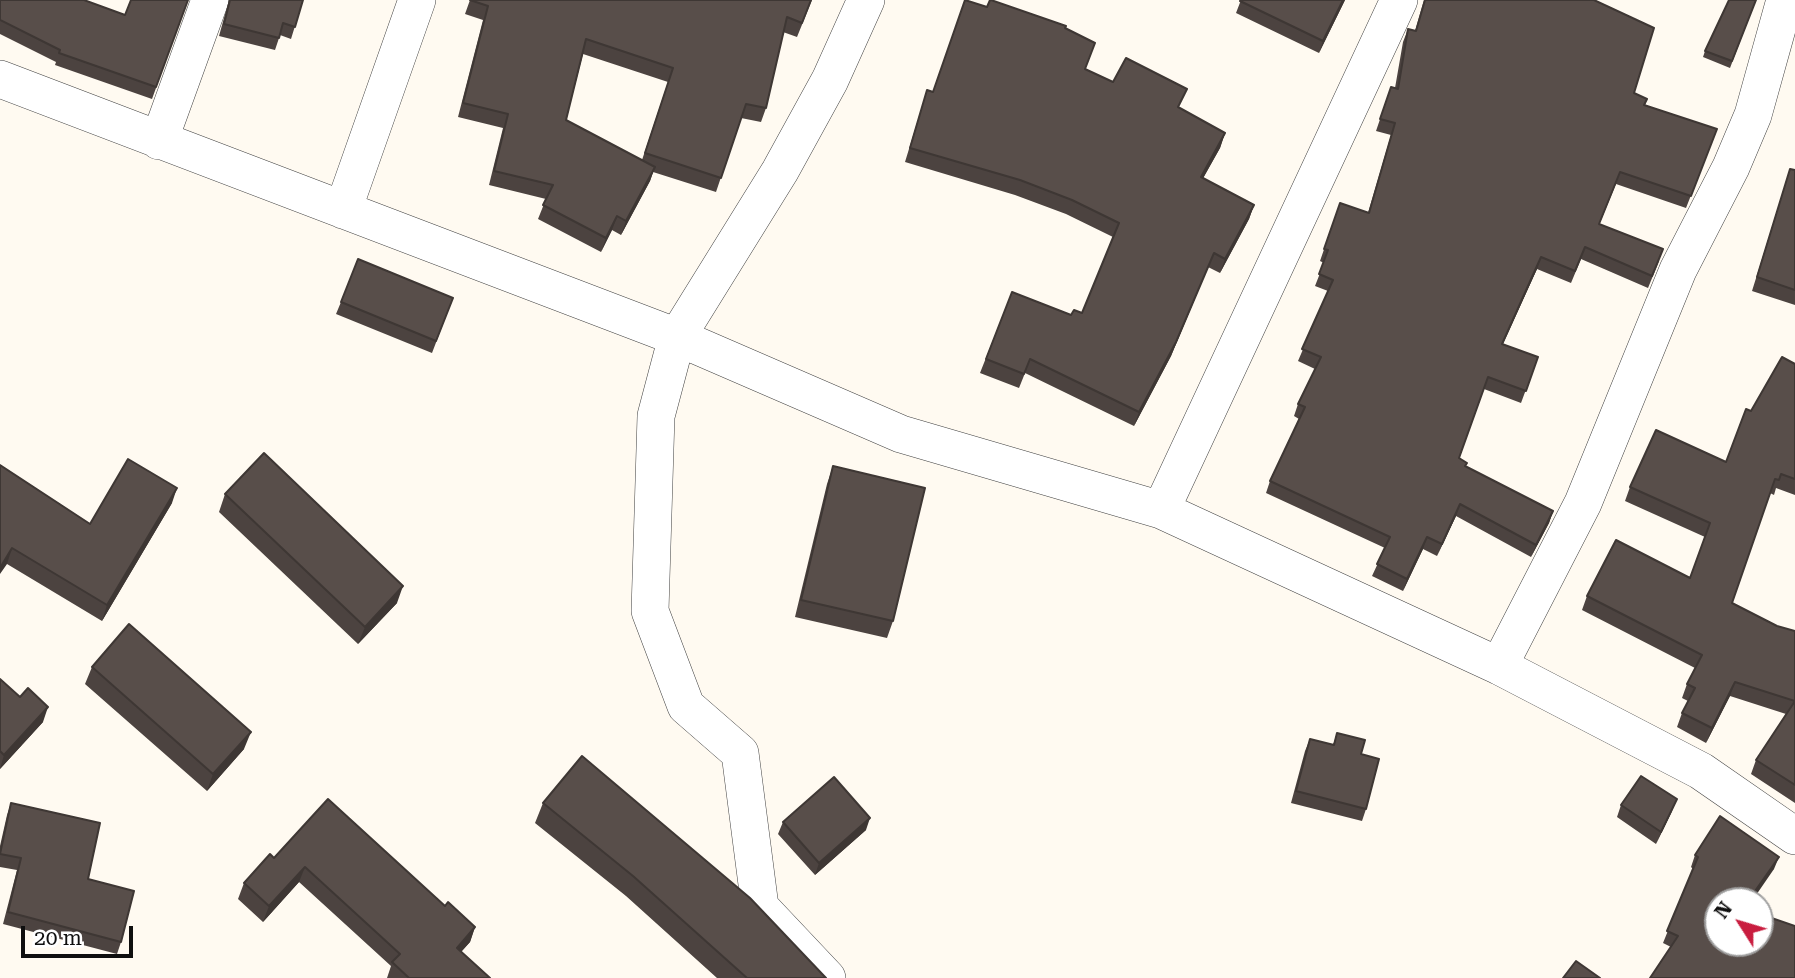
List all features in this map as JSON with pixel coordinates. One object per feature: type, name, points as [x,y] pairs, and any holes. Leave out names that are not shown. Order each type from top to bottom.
[{"type":"street","points":[[159,141],[210,0]]},
{"type":"street","points":[[342,210],[417,0]]},
{"type":"street","points":[[827,978],[760,907],[740,753],[686,706],[650,611],[656,416],[677,337],[780,172],[830,80],[866,0]]},
{"type":"street","points":[[1161,510],[1399,0]]},
{"type":"street","points":[[1499,666],[1583,503],[1678,270],[1753,115],[1785,0]]},
{"type":"street","points":[[0,79],[677,337],[901,434],[1161,510],[1499,666],[1701,771],[1795,836]]},
{"type":"building","points":[[0,0],[84,0],[125,15],[131,0],[188,0],[156,87],[59,53],[60,50],[0,20]]},
{"type":"building","points":[[230,0],[303,0],[295,27],[283,23],[279,38],[224,24]]},
{"type":"building","points":[[470,0],[811,0],[802,23],[787,17],[766,108],[746,104],[721,178],[645,153],[673,68],[586,39],[566,120],[655,167],[626,221],[617,216],[606,238],[543,205],[553,185],[494,171],[508,114],[463,103],[488,6]]},
{"type":"building","points":[[965,0],[987,7],[991,0],[1066,26],[1065,28],[1095,43],[1085,69],[1113,82],[1126,58],[1187,89],[1178,107],[1225,133],[1201,177],[1254,205],[1225,259],[1214,253],[1176,342],[1139,412],[1030,359],[1024,374],[986,359],[1012,292],[1071,315],[1074,310],[1082,313],[1119,223],[1072,200],[1020,180],[910,148],[927,90],[933,92]]},
{"type":"building","points":[[1241,0],[1343,0],[1323,41]]},
{"type":"building","points":[[1425,0],[1594,0],[1654,28],[1634,93],[1647,99],[1644,105],[1717,129],[1691,196],[1620,172],[1599,224],[1663,249],[1652,276],[1585,247],[1575,271],[1541,257],[1502,344],[1538,357],[1526,391],[1488,377],[1459,458],[1467,463],[1465,466],[1553,511],[1536,545],[1460,504],[1442,544],[1427,537],[1407,579],[1377,564],[1390,537],[1270,481],[1305,407],[1298,404],[1321,357],[1302,349],[1333,280],[1319,274],[1328,250],[1324,249],[1340,203],[1369,213],[1395,123],[1380,119],[1391,87],[1398,89],[1408,29],[1416,31]]},
{"type":"building","points":[[1729,0],[1756,0],[1732,61],[1705,51]]},
{"type":"building","points":[[1790,169],[1795,170],[1795,290],[1757,277]]},
{"type":"building","points":[[358,259],[453,298],[436,341],[341,302]]},
{"type":"building","points":[[1782,357],[1795,364],[1795,479],[1781,474],[1779,480],[1775,479],[1732,603],[1777,626],[1795,631],[1795,701],[1735,682],[1712,728],[1682,713],[1695,688],[1687,684],[1702,655],[1587,596],[1616,540],[1690,578],[1710,523],[1630,487],[1656,430],[1726,462],[1746,409],[1751,411]]},
{"type":"building","points":[[264,453],[403,586],[365,627],[225,494]]},
{"type":"building","points":[[128,459],[177,488],[107,605],[12,548],[0,568],[0,465],[90,524]]},
{"type":"building","points":[[833,466],[925,488],[893,621],[801,600]]},
{"type":"building","points":[[129,624],[251,732],[213,774],[92,667]]},
{"type":"building","points":[[0,679],[20,697],[28,688],[48,707],[4,755],[0,751]]},
{"type":"building","points":[[1795,701],[1795,785],[1756,760]]},
{"type":"building","points":[[1337,733],[1365,740],[1361,754],[1379,759],[1366,809],[1296,791],[1310,739],[1334,745]]},
{"type":"building","points":[[582,756],[750,898],[826,978],[747,978],[633,876],[543,803]]},
{"type":"building","points":[[1641,776],[1677,799],[1661,832],[1621,805]]},
{"type":"building","points":[[834,777],[870,818],[819,863],[783,822]]},
{"type":"building","points":[[328,799],[445,906],[448,902],[475,927],[457,948],[490,978],[409,978],[392,962],[400,954],[305,867],[269,906],[244,883],[270,854],[274,858]]},
{"type":"building","points":[[11,803],[100,823],[88,879],[134,891],[121,942],[8,912],[21,858],[0,854]]},
{"type":"building","points":[[1720,816],[1779,857],[1758,887],[1704,887],[1704,957],[1774,957],[1774,919],[1795,926],[1795,978],[1650,978],[1678,936],[1667,931],[1698,857],[1695,855]]},
{"type":"building","points":[[1576,961],[1600,978],[1563,978]]}]
